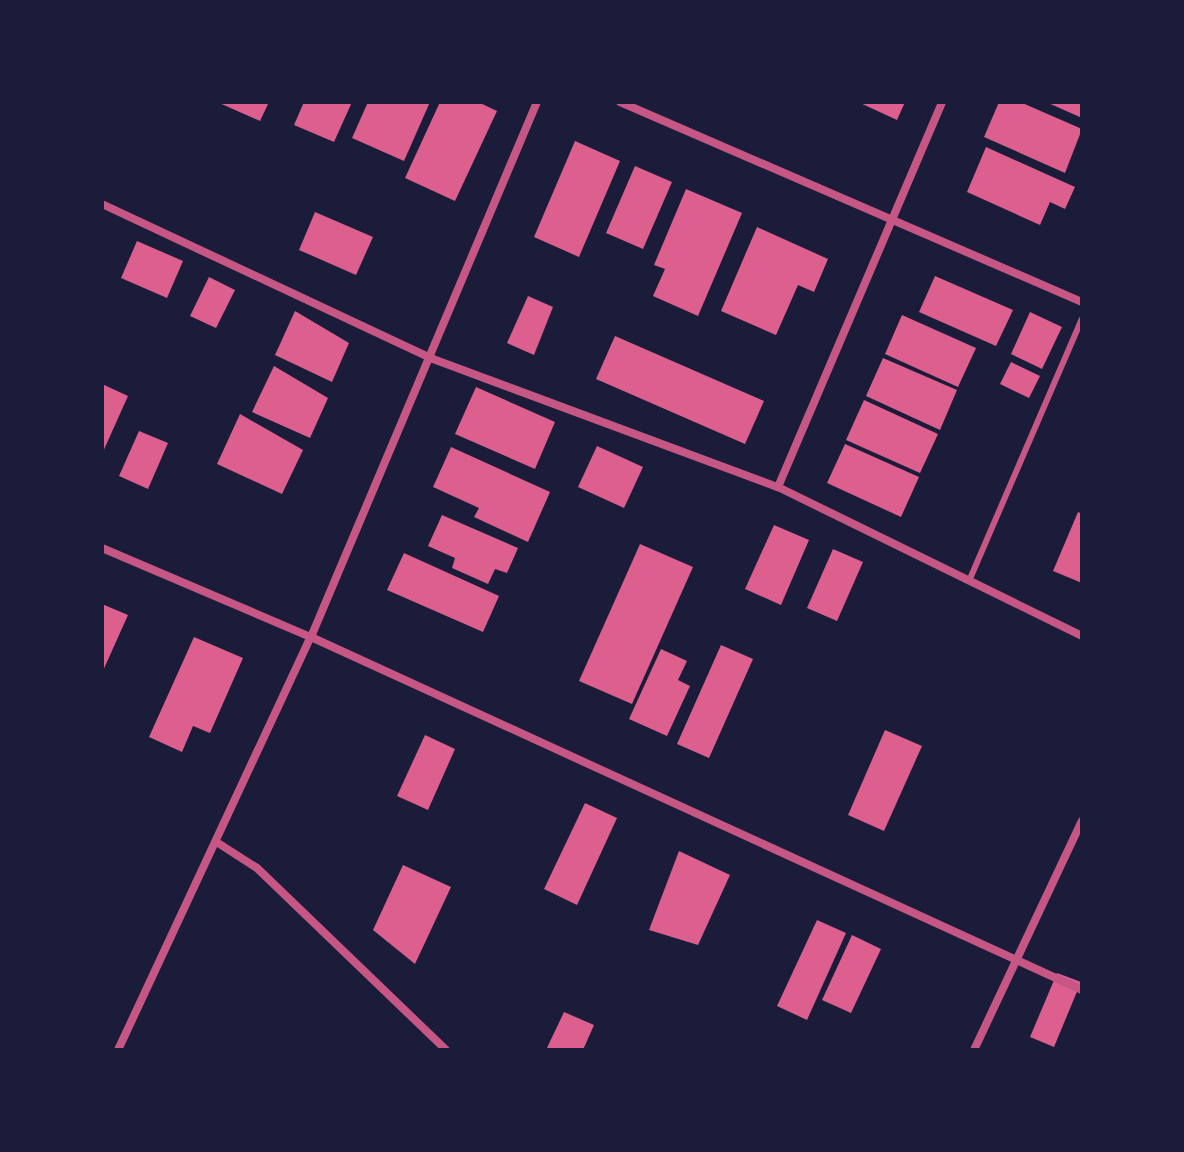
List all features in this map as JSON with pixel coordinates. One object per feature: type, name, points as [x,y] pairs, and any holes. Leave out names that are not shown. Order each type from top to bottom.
[{"type":"street","points":[[118,1050],[218,843],[311,637],[433,359],[537,102]]},
{"type":"street","points":[[620,102],[890,215],[1082,302]]},
{"type":"street","points":[[778,487],[890,215],[942,102]]},
{"type":"street","points":[[102,204],[433,359],[778,487],[1082,636]]},
{"type":"street","points":[[102,548],[311,637],[1018,958],[1082,990]]},
{"type":"street","points":[[974,1050],[1082,821]]},
{"type":"street","points":[[218,843],[257,868],[446,1050]]},
{"type":"lane","points":[[969,581],[1082,319]]},
{"type":"building","points":[[217,102],[269,102],[260,121]]},
{"type":"building","points":[[304,102],[352,102],[334,142],[294,125]]},
{"type":"building","points":[[368,102],[430,102],[404,161],[352,138]]},
{"type":"building","points":[[440,102],[478,102],[497,111],[455,201],[405,178]]},
{"type":"building","points":[[858,102],[905,102],[897,120]]},
{"type":"building","points":[[999,102],[1020,102],[1082,129],[1065,173],[984,137]]},
{"type":"building","points":[[1046,102],[1082,102],[1082,118]]},
{"type":"building","points":[[575,141],[620,161],[579,257],[534,237]]},
{"type":"building","points":[[986,147],[1075,187],[1065,209],[1050,202],[1040,225],[967,192]]},
{"type":"building","points":[[635,166],[672,182],[643,249],[606,233]]},
{"type":"building","points":[[686,189],[742,213],[698,316],[653,296],[665,269],[654,265]]},
{"type":"building","points":[[315,212],[373,237],[356,275],[299,250]]},
{"type":"building","points":[[757,227],[828,259],[814,292],[798,285],[776,335],[721,311]]},
{"type":"building","points":[[137,241],[183,261],[167,298],[121,278]]},
{"type":"building","points":[[935,276],[1013,310],[996,346],[919,312]]},
{"type":"building","points":[[209,277],[235,290],[216,328],[190,316]]},
{"type":"building","points":[[528,296],[553,307],[534,355],[507,343]]},
{"type":"building","points":[[295,311],[349,343],[332,382],[275,355]]},
{"type":"building","points":[[1030,312],[1062,327],[1042,369],[1011,354]]},
{"type":"building","points":[[902,315],[976,348],[958,387],[885,354]]},
{"type":"building","points":[[615,336],[764,401],[745,444],[596,379]]},
{"type":"building","points":[[883,358],[957,390],[940,430],[866,396]]},
{"type":"building","points":[[1011,362],[1040,376],[1029,398],[1000,384]]},
{"type":"building","points":[[274,366],[328,398],[310,438],[252,412]]},
{"type":"building","points":[[102,384],[128,396],[102,454]]},
{"type":"building","points":[[476,387],[555,422],[535,469],[455,434]]},
{"type":"building","points":[[864,400],[938,434],[920,473],[846,440]]},
{"type":"building","points":[[240,414],[303,450],[282,494],[217,464]]},
{"type":"building","points":[[139,431],[168,443],[148,489],[119,476]]},
{"type":"building","points":[[845,444],[919,477],[901,517],[827,483]]},
{"type":"building","points":[[597,446],[643,467],[624,508],[578,487]]},
{"type":"building","points":[[451,447],[550,492],[528,542],[474,517],[479,508],[433,487]]},
{"type":"building","points":[[1078,512],[1082,514],[1082,583],[1053,571]]},
{"type":"building","points":[[442,515],[518,548],[507,573],[495,569],[488,584],[452,568],[455,558],[428,546]]},
{"type":"building","points":[[774,525],[809,540],[781,605],[745,589]]},
{"type":"building","points":[[640,544],[693,567],[632,704],[579,681]]},
{"type":"building","points":[[833,549],[863,562],[837,621],[807,608]]},
{"type":"building","points":[[404,553],[499,596],[483,632],[387,590]]},
{"type":"building","points":[[102,604],[128,615],[102,673]]},
{"type":"building","points":[[194,637],[243,658],[210,733],[193,726],[182,752],[149,737]]},
{"type":"building","points":[[721,645],[753,659],[709,758],[677,744]]},
{"type":"building","points":[[661,649],[687,661],[678,680],[690,686],[667,736],[629,719]]},
{"type":"building","points":[[885,730],[922,746],[884,831],[848,815]]},
{"type":"building","points":[[425,735],[455,749],[428,810],[397,796]]},
{"type":"building","points":[[585,803],[617,818],[577,905],[544,889]]},
{"type":"building","points":[[679,851],[730,875],[698,945],[649,930]]},
{"type":"building","points":[[403,865],[451,887],[415,964],[373,930]]},
{"type":"building","points":[[817,920],[846,933],[807,1020],[777,1006]]},
{"type":"building","points":[[852,935],[881,949],[851,1013],[822,1000]]},
{"type":"building","points":[[1057,973],[1081,982],[1054,1047],[1030,1037]]},
{"type":"building","points":[[564,1012],[594,1025],[583,1050],[546,1050]]}]
